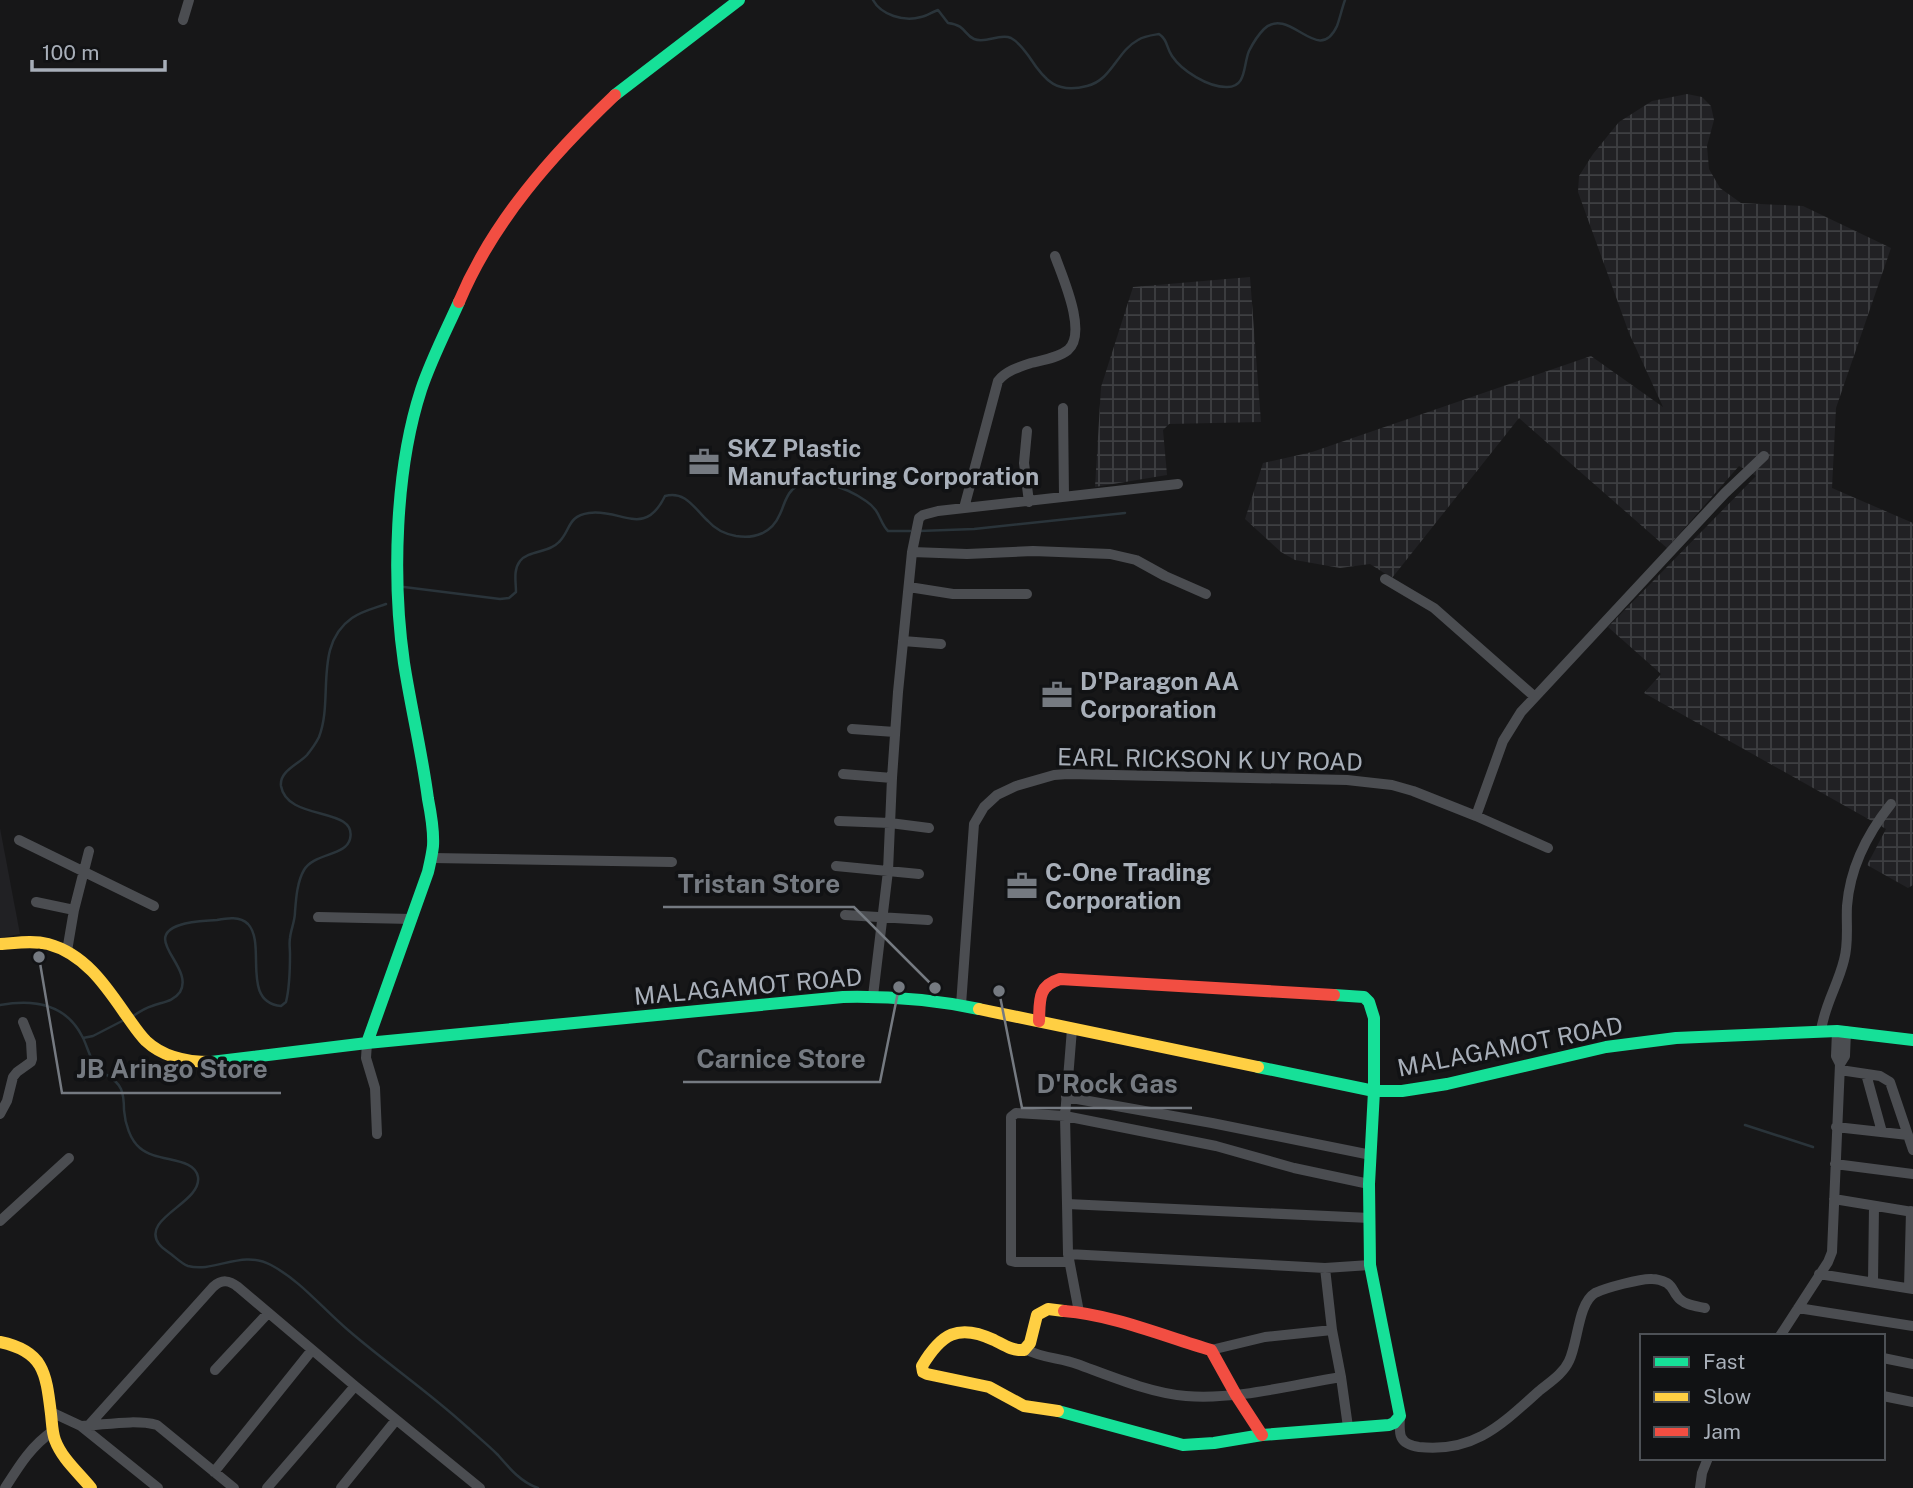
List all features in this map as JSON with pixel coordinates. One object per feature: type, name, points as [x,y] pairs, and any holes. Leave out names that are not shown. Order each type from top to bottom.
[{"type":"street","points":[[183,20],[189,0]]},
{"type":"street","points":[[377,1134],[375,1088],[366,1058],[367,1043],[412,919],[432,858],[433,846],[431,814],[404,661],[398,588],[402,484],[411,427],[422,388],[486,244],[527,188],[573,135],[615,95],[739,0]]},
{"type":"street","points":[[964,508],[998,381],[1011,370],[1059,355],[1073,345],[1076,338],[1074,316],[1055,256]]},
{"type":"street","points":[[1063,408],[1064,497]]},
{"type":"street","points":[[1027,430],[1024,463],[1029,502]]},
{"type":"street","points":[[1476,816],[1503,741],[1521,712],[1725,493],[1764,456]]},
{"type":"street","points":[[873,996],[888,871],[903,641],[912,552],[919,518],[930,513],[964,508],[1178,484]]},
{"type":"street","points":[[912,552],[967,554],[1033,551],[1110,554],[1136,560],[1206,594]]},
{"type":"street","points":[[1385,579],[1434,608],[1535,697]]},
{"type":"street","points":[[909,587],[953,594],[1027,594]]},
{"type":"street","points":[[903,641],[941,644]]},
{"type":"street","points":[[852,729],[895,732]]},
{"type":"street","points":[[843,774],[892,778]]},
{"type":"street","name":"EARL RICKSON K UY ROAD","points":[[961,1005],[974,824],[988,802],[1006,790],[1042,778],[1068,774],[1347,780],[1392,785],[1441,801],[1548,848]]},
{"type":"street","points":[[1821,1031],[1825,1009],[1845,958],[1851,879],[1868,836],[1891,804]]},
{"type":"street","points":[[839,821],[929,828]]},
{"type":"street","points":[[19,840],[154,906]]},
{"type":"street","points":[[67,951],[74,909],[89,851]]},
{"type":"street","points":[[432,858],[672,862]]},
{"type":"street","points":[[836,866],[919,874]]},
{"type":"street","points":[[36,902],[74,909]]},
{"type":"street","points":[[845,915],[928,920]]},
{"type":"street","points":[[318,917],[412,919]]},
{"type":"street","name":"MALAGAMOT ROAD","points":[[0,944],[48,943],[67,951],[96,975],[145,1040],[164,1053],[197,1062],[219,1062],[367,1043],[815,998],[873,996],[961,1005],[1374,1091],[1402,1091],[1447,1084],[1606,1047],[1692,1036],[1841,1031],[1913,1040]]},
{"type":"street","points":[[1039,1021],[1044,987],[1049,981],[1060,979],[1364,997],[1369,1002],[1374,1018],[1374,1091],[1369,1184],[1370,1265],[1400,1416],[1399,1432],[1408,1444],[1432,1448],[1468,1443],[1482,1437],[1516,1413],[1562,1372],[1574,1349],[1584,1306],[1588,1299],[1604,1290],[1652,1279],[1670,1285],[1680,1300],[1706,1308]]},
{"type":"street","points":[[0,1114],[7,1101],[13,1077],[32,1059],[31,1042],[23,1022]]},
{"type":"street","points":[[1072,1029],[1065,1116],[1068,1258],[1079,1312]]},
{"type":"street","points":[[1781,1334],[1832,1252],[1840,1067],[1836,1056],[1841,1031]]},
{"type":"street","points":[[1840,1067],[1880,1076],[1890,1082],[1913,1150]]},
{"type":"street","points":[[1866,1074],[1882,1132]]},
{"type":"street","points":[[1066,1097],[1371,1155]]},
{"type":"street","points":[[1369,1184],[1294,1168],[1216,1146],[1065,1116],[1016,1113],[1011,1117],[1011,1259],[1015,1262],[1068,1258],[1325,1268],[1370,1265]]},
{"type":"street","points":[[1836,1127],[1908,1135]]},
{"type":"street","points":[[0,1222],[69,1158]]},
{"type":"street","points":[[1835,1164],[1913,1174]]},
{"type":"street","points":[[1819,1274],[1911,1289],[1912,1211],[1834,1199]]},
{"type":"street","points":[[1067,1205],[1370,1218]]},
{"type":"street","points":[[1872,1282],[1874,1206]]},
{"type":"street","points":[[1325,1268],[1348,1427]]},
{"type":"street","points":[[85,1425],[213,1287],[225,1280],[480,1488]]},
{"type":"street","points":[[1798,1308],[1913,1326]]},
{"type":"street","points":[[1025,1349],[1029,1345],[1037,1315],[1048,1310],[1079,1312],[1211,1350],[1265,1337],[1332,1330]]},
{"type":"street","points":[[215,1370],[268,1313]]},
{"type":"street","points":[[1341,1377],[1236,1395],[1199,1397],[1167,1393],[1072,1362],[1034,1354],[1025,1349],[1014,1350],[970,1331],[947,1334],[924,1362],[922,1369],[928,1374],[989,1387],[1024,1406],[1081,1416],[1174,1444],[1198,1445],[1262,1435],[1390,1425],[1400,1416]]},
{"type":"street","points":[[0,1342],[16,1345],[34,1356],[41,1366],[53,1431],[61,1452],[91,1488]]},
{"type":"street","points":[[214,1472],[312,1350]]},
{"type":"street","points":[[1211,1350],[1262,1435]]},
{"type":"street","points":[[1885,1358],[1913,1363]]},
{"type":"street","points":[[267,1488],[355,1386]]},
{"type":"street","points":[[1885,1396],[1913,1402]]},
{"type":"street","points":[[51,1412],[85,1425],[158,1488]]},
{"type":"street","points":[[341,1488],[396,1420]]},
{"type":"street","points":[[85,1425],[149,1423],[157,1426],[234,1488]]},
{"type":"street","points":[[5,1488],[27,1454],[53,1431]]},
{"type":"street","points":[[1700,1488],[1707,1460]]},
{"type":"shaded area","points":[[1687,94],[1702,97],[1711,106],[1714,120],[1707,146],[1709,169],[1720,188],[1741,203],[1803,206],[1891,248],[1836,408],[1832,488],[1913,523],[1913,885],[1908,888],[1867,865],[1886,829],[1644,693],[1661,674],[1608,627],[1756,476],[1739,466],[1667,548],[1519,418],[1392,578],[1370,564],[1340,568],[1295,560],[1281,552],[1245,519],[1263,463],[1312,452],[1591,356],[1663,407],[1629,333],[1578,192],[1579,176],[1619,122],[1652,101]]},
{"type":"shaded area","points":[[1250,277],[1261,422],[1169,424],[1163,430],[1167,475],[1095,487],[1101,387],[1133,287]]},
{"type":"shaded area","points":[[0,828],[20,934],[0,938]]},
{"type":"waterway","points":[[873,0],[881,10],[900,18],[921,17],[938,10],[948,23],[962,28],[974,39],[1011,38],[1022,47],[1047,79],[1053,84],[1068,88],[1096,83],[1109,72],[1131,45],[1143,38],[1159,34],[1176,62],[1189,72],[1211,84],[1233,86],[1241,80],[1249,51],[1264,29],[1274,24],[1284,24],[1312,39],[1321,40],[1329,37],[1337,26],[1345,0]]},
{"type":"waterway","points":[[404,587],[509,598],[516,592],[516,572],[520,561],[528,555],[555,546],[577,517],[601,513],[640,519],[657,509],[665,496],[672,495],[684,498],[720,531],[750,537],[768,530],[777,521],[792,490],[808,482],[818,482],[840,488],[866,501],[888,531],[910,531]]},
{"type":"waterway","points":[[919,531],[974,529],[1125,513]]},
{"type":"waterway","points":[[133,1016],[171,1000],[180,992],[183,982],[181,973],[166,945],[165,937],[169,931],[189,923],[225,919],[237,919],[248,924],[253,933],[261,994],[269,1002],[281,1006],[286,1002],[290,978],[290,940],[302,875],[315,860],[343,849],[350,839],[350,829],[333,817],[295,805],[286,797],[281,781],[286,772],[307,755],[319,737],[325,706],[328,657],[340,629],[352,618],[386,604]]},
{"type":"waterway","points":[[0,1005],[36,1003],[67,1016],[82,1036],[95,1065],[121,1089],[127,1126],[136,1145],[147,1153],[182,1163],[195,1170],[198,1177],[197,1186],[158,1226],[155,1235],[162,1247],[188,1266],[208,1267],[250,1259],[282,1271],[338,1322],[453,1414],[516,1474],[538,1488]]},
{"type":"waterway","points":[[83,1038],[93,1036],[124,1020]]},
{"type":"waterway","points":[[1745,1125],[1813,1147]]},
{"type":"traffic: fast","points":[[615,95],[739,0]]},
{"type":"traffic: fast","points":[[367,1043],[428,872],[433,846],[431,816],[400,631],[398,525],[412,421],[425,379],[459,302]]},
{"type":"traffic: fast","points":[[1058,1411],[1183,1445],[1262,1435],[1389,1425],[1400,1416],[1370,1265],[1369,1184],[1374,1091],[1374,1018],[1369,1002],[1364,997],[1334,995]]},
{"type":"traffic: fast","points":[[211,1062],[367,1043],[843,997],[911,999],[979,1009]]},
{"type":"traffic: fast","points":[[1258,1067],[1374,1091],[1402,1091],[1447,1084],[1606,1047],[1676,1038],[1837,1031],[1913,1040]]},
{"type":"traffic: slow","points":[[0,944],[42,943],[73,955],[102,982],[146,1041],[176,1058],[211,1062]]},
{"type":"traffic: slow","points":[[979,1009],[1258,1067]]},
{"type":"traffic: slow","points":[[1058,1411],[1024,1406],[989,1387],[927,1374],[923,1372],[922,1366],[936,1346],[960,1332],[981,1335],[1012,1349],[1024,1350],[1030,1343],[1037,1315],[1048,1309],[1064,1311]]},
{"type":"traffic: slow","points":[[0,1342],[26,1351],[40,1366],[47,1387],[55,1440],[66,1460],[91,1488]]},
{"type":"traffic: jam","points":[[459,302],[489,244],[526,191],[569,141],[615,95]]},
{"type":"traffic: jam","points":[[1039,1021],[1041,995],[1047,986],[1060,979],[1334,995]]},
{"type":"traffic: jam","points":[[1064,1311],[1120,1321],[1211,1350],[1262,1435]]},
{"type":"place","name":"SKZ Plastic Manufacturing Corporation","points":[[704,462]]},
{"type":"place","name":"D'Paragon AA Corporation","points":[[1057,695]]},
{"type":"place","name":"C-One Trading Corporation","points":[[1022,886]]},
{"type":"place","name":"JB Aringo Store","points":[[39,957]]},
{"type":"place","name":"Carnice Store","points":[[899,987]]},
{"type":"place","name":"Tristan Store","points":[[935,988]]},
{"type":"place","name":"D'Rock Gas","points":[[999,991]]}]
